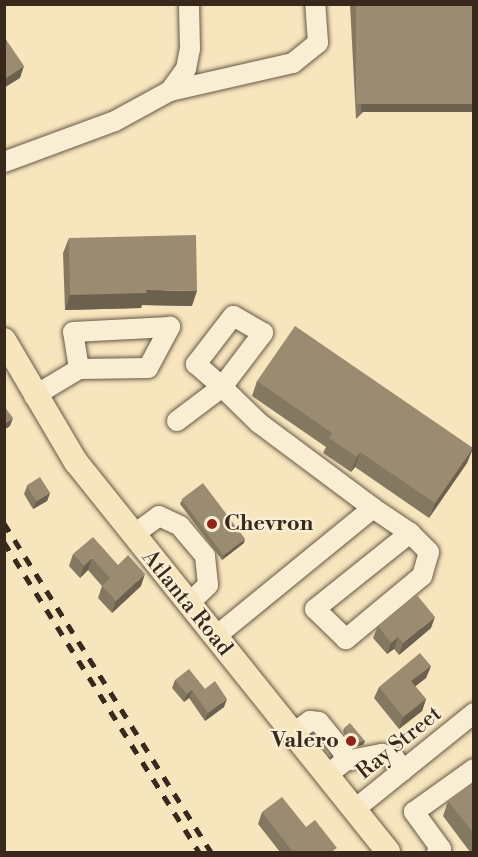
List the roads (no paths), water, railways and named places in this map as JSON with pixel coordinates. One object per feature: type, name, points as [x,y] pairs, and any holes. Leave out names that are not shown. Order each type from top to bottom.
[{"type":"main road","name":"Atlanta Road","points":[[4,340],[34,396],[76,462],[293,733],[336,768],[355,809],[388,852]]},
{"type":"street","points":[[170,91],[186,69],[190,49],[189,4]]},
{"type":"street","points":[[4,162],[115,121],[170,91],[293,63],[318,43],[315,4]]},
{"type":"street","points":[[34,396],[79,369],[148,368],[170,327],[73,332],[79,369]]},
{"type":"street","points":[[177,421],[222,387],[260,423],[410,533],[429,552],[422,576],[346,639],[315,609],[410,533]]},
{"type":"street","points":[[215,637],[373,508]]},
{"type":"street","points":[[133,535],[159,516],[180,526],[206,556],[208,585],[188,603]]},
{"type":"street","name":"Ray Street","points":[[355,809],[474,713]]},
{"type":"street","points":[[336,768],[389,755],[403,771]]},
{"type":"street","points":[[441,851],[414,812],[474,769]]},
{"type":"railway","points":[[4,523],[211,852]]},
{"type":"railway","points":[[4,542],[199,852]]},
{"type":"place","name":"Chevron","points":[[212,524]]},
{"type":"place","name":"Valero","points":[[351,741]]}]
